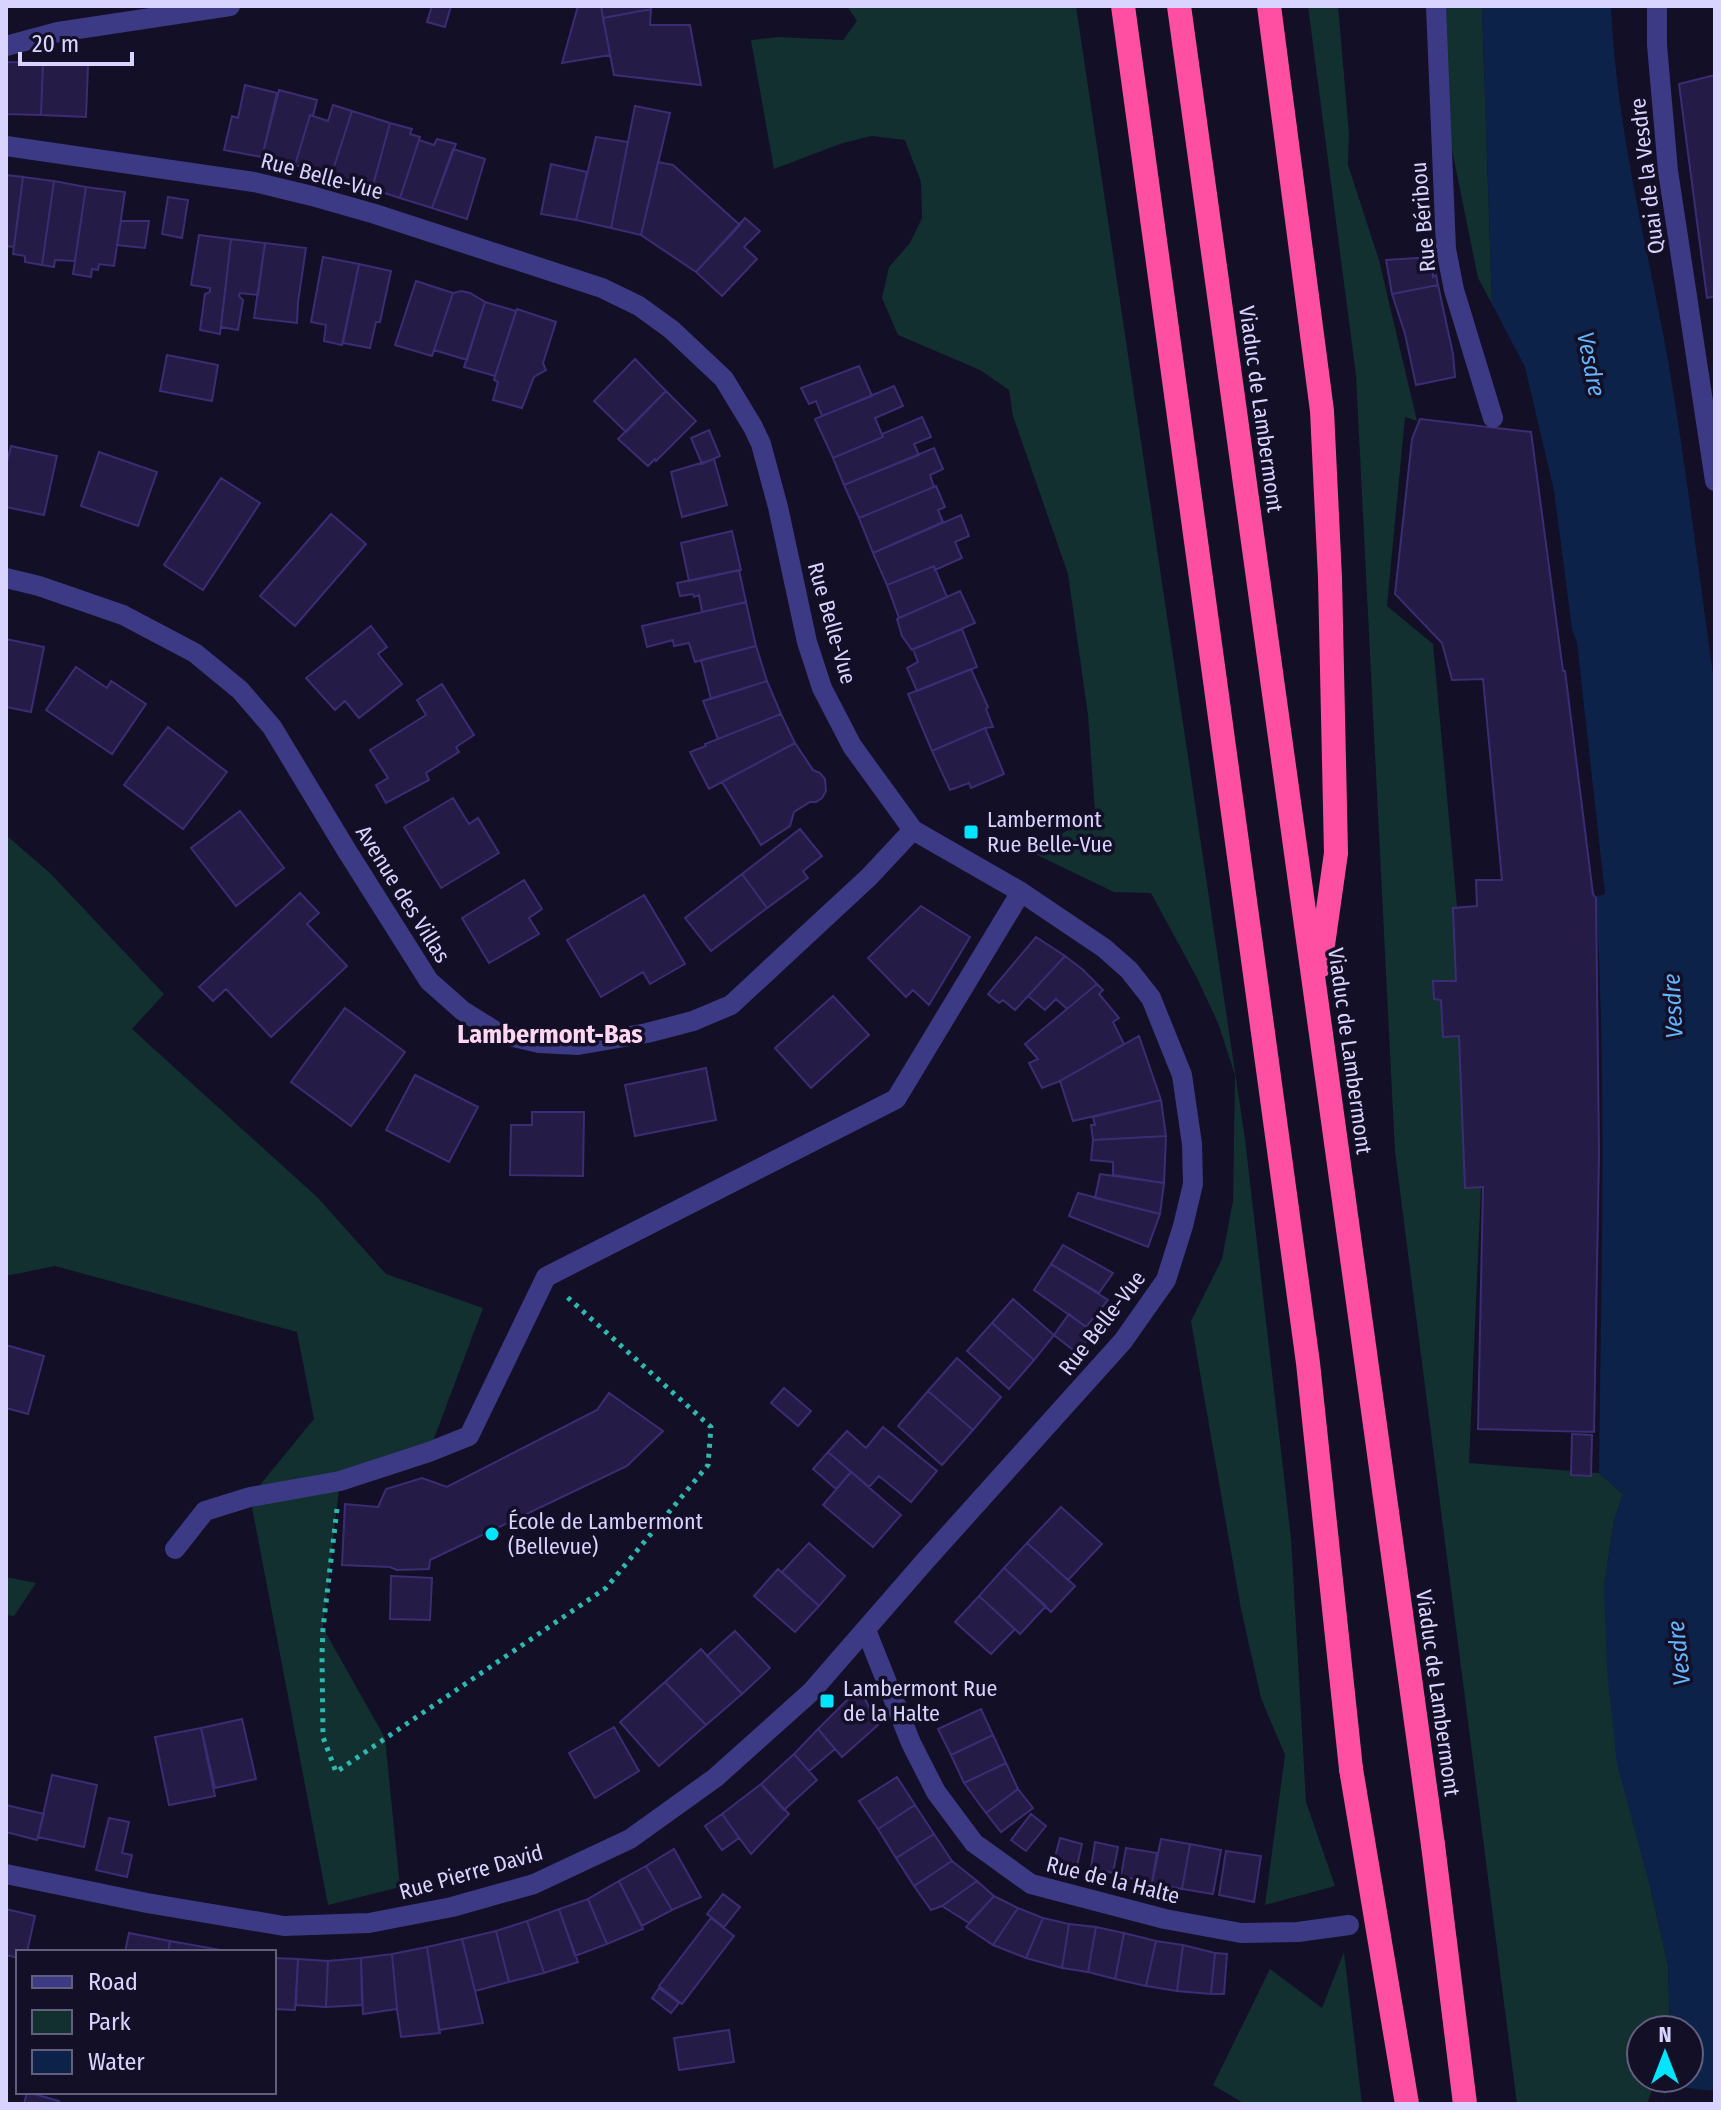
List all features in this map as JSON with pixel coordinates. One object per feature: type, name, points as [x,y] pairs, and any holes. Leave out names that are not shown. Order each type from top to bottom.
[{"type":"highway","points":[[1123,6],[1306,1347],[1351,1769],[1407,2104]]},
{"type":"highway","name":"Viaduc de Lambermont","points":[[1179,6],[1433,1845],[1465,2104]]},
{"type":"highway","points":[[1269,6],[1322,411],[1325,472],[1336,853],[1316,992]]},
{"type":"street","points":[[6,46],[58,32],[230,6]]},
{"type":"street","name":"Rue Béribou","points":[[1436,6],[1446,249],[1454,290],[1493,418]]},
{"type":"street","name":"Quai de la Vesdre","points":[[1657,6],[1657,45],[1668,171],[1715,481]]},
{"type":"street","name":"Rue Belle-Vue","points":[[6,146],[254,182],[312,196],[602,288],[639,306],[672,330],[724,379],[761,444],[807,642],[822,688],[852,746],[913,830],[1021,892],[1104,948],[1129,970],[1151,998],[1182,1075],[1192,1144],[1193,1184],[1166,1280],[1123,1341],[866,1630]]},
{"type":"street","name":"Avenue des Villas","points":[[6,578],[123,615],[195,653],[240,690],[272,727],[429,981],[463,1011],[500,1034],[539,1043],[578,1045],[693,1021],[731,1005],[869,877],[913,830]]},
{"type":"street","points":[[175,1549],[205,1511],[250,1497],[340,1481],[469,1436],[546,1277],[896,1099],[1021,892]]},
{"type":"street","name":"Rue Pierre David","points":[[6,1874],[147,1903],[284,1926],[369,1923],[452,1907],[534,1884],[630,1839],[715,1778],[811,1692],[866,1630]]},
{"type":"street","name":"Rue de la Halte","points":[[866,1630],[911,1743],[936,1792],[974,1843],[1031,1884],[1165,1919],[1241,1933],[1298,1932],[1349,1925]]},
{"type":"path","points":[[340,1481],[322,1656],[323,1737],[336,1772],[606,1588],[708,1465],[711,1427],[546,1277]]},
{"type":"green space","points":[[847,6],[1076,6],[1245,1139],[1291,1538],[1306,1802],[1335,1886],[1265,1905],[1285,1755],[1261,1698],[1241,1609],[1191,1321],[1222,1259],[1233,1201],[1235,1075],[1218,1023],[1151,893],[1114,892],[1033,853],[1095,812],[1088,715],[1068,574],[1013,416],[1009,390],[980,370],[898,335],[882,298],[889,267],[910,243],[922,218],[921,182],[905,140],[871,136],[840,144],[774,169],[751,40],[778,37],[843,40],[857,21]]},
{"type":"green space","points":[[1308,6],[1338,6],[1349,133],[1348,165],[1379,260],[1417,421],[1405,417],[1387,606],[1433,644],[1457,906],[1468,1187],[1481,1188],[1469,1463],[1599,1473],[1623,1494],[1614,1521],[1604,1586],[1651,1890],[1668,1965],[1670,2014],[1625,2014],[1625,2094],[1651,2094],[1647,2104],[1517,2104],[1395,1152],[1356,375]]},
{"type":"green space","points":[[1440,6],[1482,6],[1492,304],[1478,278],[1450,140]]},
{"type":"green space","points":[[6,835],[50,873],[164,994],[132,1029],[318,1198],[386,1274],[483,1308],[429,1452],[340,1481],[323,1628],[385,1738],[400,1887],[328,1905],[250,1497],[314,1419],[297,1332],[55,1266],[6,1276]]},
{"type":"green space","points":[[6,1577],[36,1583],[14,1616],[6,1615]]},
{"type":"green space","points":[[1344,1952],[1362,2104],[1245,2104],[1213,2085],[1270,1969],[1322,2008]]},
{"type":"water","name":"Vesdre","points":[[1482,6],[1611,6],[1619,97],[1675,404],[1715,691],[1715,2104],[1662,2104],[1664,2094],[1705,2094],[1705,2014],[1670,2014],[1668,1965],[1617,1764],[1607,1670],[1604,1586],[1614,1521],[1623,1494],[1599,1473],[1602,1112],[1596,896],[1605,894],[1577,643],[1572,629],[1554,491],[1525,367],[1492,304]]},
{"type":"pier","points":[[1715,2091],[1715,2104],[1662,2104],[1665,2094]]},
{"type":"building","points":[[432,6],[451,6],[445,27],[427,22]]},
{"type":"building","points":[[578,6],[601,6],[610,55],[562,63]]},
{"type":"building","points":[[601,6],[650,6],[651,9],[603,18]]},
{"type":"building","points":[[651,9],[650,25],[690,25],[701,85],[614,75],[603,18]]},
{"type":"building","points":[[6,62],[43,63],[41,115],[6,114]]},
{"type":"building","points":[[43,63],[88,65],[86,117],[41,115]]},
{"type":"building","points":[[1715,75],[1715,296],[1707,298],[1679,84]]},
{"type":"building","points":[[245,85],[277,93],[262,157],[224,150],[232,116],[238,118]]},
{"type":"building","points":[[279,90],[317,100],[295,165],[262,157]]},
{"type":"building","points":[[333,105],[352,111],[331,176],[295,165],[310,115],[328,121]]},
{"type":"building","points":[[635,106],[670,113],[641,235],[611,228]]},
{"type":"building","points":[[352,111],[390,123],[372,189],[331,176]]},
{"type":"building","points":[[390,123],[412,129],[410,134],[420,137],[400,198],[372,189]]},
{"type":"building","points":[[596,137],[628,142],[611,228],[576,220]]},
{"type":"building","points":[[437,139],[456,144],[432,208],[400,198],[419,140],[434,145]]},
{"type":"building","points":[[453,149],[485,159],[467,219],[432,208]]},
{"type":"building","points":[[658,162],[673,165],[740,225],[696,272],[641,235]]},
{"type":"building","points":[[551,164],[587,172],[576,220],[541,214]]},
{"type":"building","points":[[6,175],[23,177],[14,247],[6,246]]},
{"type":"building","points":[[23,177],[54,181],[42,265],[25,262],[25,256],[13,254]]},
{"type":"building","points":[[54,181],[86,187],[75,261],[55,260],[54,267],[42,265]]},
{"type":"building","points":[[86,187],[125,192],[114,266],[99,264],[98,270],[92,269],[91,277],[73,274]]},
{"type":"building","points":[[168,197],[188,200],[182,238],[162,234]]},
{"type":"building","points":[[745,218],[760,231],[744,247],[757,259],[722,296],[696,272]]},
{"type":"building","points":[[121,221],[149,221],[145,248],[117,245]]},
{"type":"building","points":[[199,235],[231,239],[220,334],[200,330],[205,294],[210,292],[210,288],[191,285]]},
{"type":"building","points":[[231,239],[265,243],[258,295],[240,293],[239,296],[243,300],[238,330],[221,327]]},
{"type":"building","points":[[265,243],[306,248],[297,323],[254,318]]},
{"type":"building","points":[[323,257],[359,264],[342,345],[324,341],[326,325],[311,322]]},
{"type":"building","points":[[1432,257],[1433,277],[1436,275],[1438,285],[1392,294],[1386,260]]},
{"type":"building","points":[[359,264],[391,271],[380,322],[376,322],[370,348],[343,343]]},
{"type":"building","points":[[416,281],[453,293],[432,356],[395,345]]},
{"type":"building","points":[[1438,285],[1455,377],[1416,385],[1392,294]]},
{"type":"building","points":[[461,291],[485,302],[467,360],[434,350],[453,293]]},
{"type":"building","points":[[485,302],[516,311],[495,376],[464,367]]},
{"type":"building","points":[[517,309],[556,322],[543,363],[546,370],[534,377],[522,408],[493,400],[498,382],[494,380],[495,376]]},
{"type":"building","points":[[167,355],[218,365],[212,401],[160,391]]},
{"type":"building","points":[[635,359],[666,391],[626,432],[594,401]]},
{"type":"building","points":[[859,366],[872,396],[822,416],[816,401],[809,404],[801,388]]},
{"type":"building","points":[[894,386],[903,406],[875,418],[883,437],[833,458],[815,419]]},
{"type":"building","points":[[666,391],[696,421],[648,466],[618,439]]},
{"type":"building","points":[[922,417],[931,437],[914,444],[919,455],[844,485],[833,458]]},
{"type":"building","points":[[1420,419],[1531,432],[1593,894],[1596,898],[1599,1153],[1594,1432],[1478,1429],[1483,1187],[1465,1188],[1459,1036],[1443,1037],[1441,1000],[1434,999],[1433,981],[1456,981],[1453,908],[1477,906],[1476,880],[1502,880],[1483,679],[1452,680],[1442,643],[1395,594],[1412,439]]},
{"type":"building","points":[[709,430],[720,456],[702,464],[691,438]]},
{"type":"building","points":[[11,446],[57,456],[44,515],[6,507],[6,466]]},
{"type":"building","points":[[934,448],[943,469],[930,475],[934,487],[859,518],[844,485]]},
{"type":"building","points":[[99,452],[157,472],[138,526],[81,506]]},
{"type":"building","points":[[714,459],[727,505],[682,517],[671,472]]},
{"type":"building","points":[[221,478],[260,503],[203,590],[164,565]]},
{"type":"building","points":[[936,486],[945,507],[938,510],[943,522],[873,553],[859,518]]},
{"type":"building","points":[[331,514],[366,544],[295,626],[260,596]]},
{"type":"building","points":[[961,515],[969,536],[955,542],[962,558],[887,585],[873,553]]},
{"type":"building","points":[[732,531],[741,570],[689,581],[681,543]]},
{"type":"building","points":[[934,566],[947,597],[899,618],[887,585]]},
{"type":"building","points":[[739,570],[746,602],[702,612],[699,595],[680,596],[677,583]]},
{"type":"building","points":[[960,591],[975,623],[912,650],[902,636],[897,619]]},
{"type":"building","points":[[746,602],[756,646],[695,662],[689,643],[674,646],[673,640],[647,647],[642,626]]},
{"type":"building","points":[[371,626],[387,647],[378,654],[402,684],[359,718],[345,701],[335,710],[306,678]]},
{"type":"building","points":[[962,629],[977,667],[917,691],[907,668],[918,662],[913,649]]},
{"type":"building","points":[[6,639],[44,647],[31,712],[6,707]]},
{"type":"building","points":[[756,646],[767,681],[711,699],[701,660]]},
{"type":"building","points":[[76,667],[107,688],[111,681],[146,704],[112,754],[46,710]]},
{"type":"building","points":[[971,669],[988,707],[986,709],[993,727],[932,751],[908,694]]},
{"type":"building","points":[[767,681],[781,714],[718,739],[703,701]]},
{"type":"building","points":[[442,684],[474,735],[456,747],[459,752],[426,773],[429,780],[386,803],[376,785],[388,778],[370,750],[426,715],[417,700]]},
{"type":"building","points":[[781,714],[795,743],[709,789],[690,752]]},
{"type":"building","points":[[168,727],[227,772],[183,829],[124,785]]},
{"type":"building","points":[[985,728],[1004,774],[971,788],[969,783],[950,790],[932,751]]},
{"type":"building","points":[[795,743],[813,770],[825,779],[826,791],[816,802],[810,802],[794,812],[790,826],[761,845],[722,782]]},
{"type":"building","points":[[453,798],[469,824],[478,818],[499,853],[441,888],[404,827]]},
{"type":"building","points":[[240,811],[284,868],[236,906],[191,848]]},
{"type":"building","points":[[800,829],[822,856],[803,871],[808,878],[767,908],[742,874]]},
{"type":"building","points":[[742,874],[767,908],[711,951],[685,918]]},
{"type":"building","points":[[524,880],[542,909],[529,918],[539,934],[489,963],[462,918]]},
{"type":"building","points":[[300,893],[319,913],[307,924],[347,966],[271,1037],[226,989],[213,1001],[199,987]]},
{"type":"building","points":[[644,895],[685,964],[650,984],[643,972],[601,997],[567,940]]},
{"type":"building","points":[[921,906],[970,937],[929,1005],[913,990],[906,997],[868,958]]},
{"type":"building","points":[[1036,937],[1065,956],[1015,1010],[1003,1000],[999,1003],[988,994]]},
{"type":"building","points":[[1065,956],[1097,984],[1067,1009],[1056,999],[1045,1010],[1028,996]]},
{"type":"building","points":[[1097,984],[1103,990],[1099,994],[1119,1018],[1113,1022],[1124,1044],[1042,1088],[1029,1063],[1038,1059],[1025,1044]]},
{"type":"building","points":[[833,996],[869,1035],[811,1088],[775,1048]]},
{"type":"building","points":[[345,1008],[405,1052],[351,1126],[291,1082]]},
{"type":"building","points":[[1139,1036],[1161,1100],[1073,1121],[1060,1081]]},
{"type":"building","points":[[706,1068],[716,1120],[635,1136],[625,1085]]},
{"type":"building","points":[[415,1075],[478,1107],[449,1162],[386,1130]]},
{"type":"building","points":[[1161,1100],[1166,1136],[1093,1140],[1093,1117]]},
{"type":"building","points":[[532,1112],[584,1112],[583,1176],[510,1175],[511,1125],[532,1125]]},
{"type":"building","points":[[1166,1136],[1164,1183],[1113,1175],[1113,1162],[1091,1160],[1093,1140]]},
{"type":"building","points":[[1100,1174],[1164,1183],[1160,1214],[1095,1198]]},
{"type":"building","points":[[1078,1193],[1160,1214],[1148,1247],[1069,1216]]},
{"type":"building","points":[[1063,1245],[1113,1273],[1099,1293],[1051,1264]]},
{"type":"building","points":[[1051,1264],[1108,1300],[1086,1327],[1034,1290]]},
{"type":"building","points":[[1013,1299],[1054,1335],[1034,1360],[992,1323]]},
{"type":"building","points":[[1069,1314],[1093,1332],[1077,1353],[1054,1335]]},
{"type":"building","points":[[992,1323],[1034,1360],[1009,1389],[967,1351]]},
{"type":"building","points":[[6,1345],[44,1356],[28,1414],[6,1408]]},
{"type":"building","points":[[957,1358],[1001,1397],[973,1430],[928,1391]]},
{"type":"building","points":[[784,1388],[811,1411],[798,1426],[771,1403]]},
{"type":"building","points":[[928,1391],[973,1430],[942,1465],[898,1426]]},
{"type":"building","points":[[609,1393],[663,1431],[627,1466],[430,1560],[429,1569],[397,1570],[342,1565],[345,1504],[378,1507],[386,1489],[422,1478],[447,1487],[597,1410]]},
{"type":"building","points":[[883,1427],[937,1471],[911,1502],[879,1476],[869,1487],[828,1452],[847,1431],[866,1448]]},
{"type":"building","points":[[1572,1434],[1592,1435],[1591,1476],[1571,1475]]},
{"type":"building","points":[[828,1452],[851,1472],[836,1489],[813,1469]]},
{"type":"building","points":[[851,1472],[901,1515],[873,1547],[823,1505]]},
{"type":"building","points":[[1061,1507],[1102,1544],[1068,1580],[1027,1543]]},
{"type":"building","points":[[809,1543],[845,1576],[819,1606],[782,1572]]},
{"type":"building","points":[[1027,1543],[1075,1586],[1051,1612],[1004,1568]]},
{"type":"building","points":[[1004,1568],[1046,1606],[1020,1634],[979,1596]]},
{"type":"building","points":[[778,1569],[819,1606],[795,1632],[754,1596]]},
{"type":"building","points":[[391,1576],[432,1578],[430,1620],[390,1619]]},
{"type":"building","points":[[979,1596],[1015,1629],[991,1654],[955,1622]]},
{"type":"building","points":[[735,1631],[770,1668],[742,1694],[707,1656]]},
{"type":"building","points":[[701,1649],[742,1694],[706,1725],[665,1682]]},
{"type":"building","points":[[665,1682],[706,1725],[659,1766],[620,1722]]},
{"type":"building","points":[[863,1695],[878,1725],[842,1757],[818,1729],[851,1696]]},
{"type":"building","points":[[981,1709],[993,1735],[951,1755],[938,1729]]},
{"type":"building","points":[[242,1719],[256,1779],[215,1788],[201,1728]]},
{"type":"building","points":[[614,1727],[639,1771],[595,1798],[569,1753]]},
{"type":"building","points":[[201,1728],[215,1796],[169,1805],[155,1737]]},
{"type":"building","points":[[818,1729],[835,1749],[809,1771],[794,1754]]},
{"type":"building","points":[[993,1735],[1006,1763],[964,1783],[951,1755]]},
{"type":"building","points":[[794,1754],[817,1780],[784,1810],[761,1784]]},
{"type":"building","points":[[1006,1763],[1018,1789],[986,1813],[964,1783]]},
{"type":"building","points":[[52,1775],[97,1785],[84,1847],[38,1837]]},
{"type":"building","points":[[897,1777],[915,1805],[878,1829],[859,1801]]},
{"type":"building","points":[[761,1784],[789,1814],[751,1854],[722,1814]]},
{"type":"building","points":[[1018,1789],[1033,1808],[1001,1832],[986,1813]]},
{"type":"building","points":[[6,1805],[44,1814],[37,1840],[6,1832]]},
{"type":"building","points":[[915,1805],[934,1834],[896,1858],[878,1829]]},
{"type":"building","points":[[722,1814],[739,1838],[722,1850],[705,1826]]},
{"type":"building","points":[[1031,1814],[1046,1826],[1026,1851],[1011,1840]]},
{"type":"building","points":[[109,1818],[129,1822],[122,1853],[132,1855],[127,1877],[96,1870]]},
{"type":"building","points":[[934,1834],[952,1861],[914,1886],[896,1858]]},
{"type":"building","points":[[1060,1838],[1082,1844],[1077,1866],[1054,1861]]},
{"type":"building","points":[[1161,1839],[1190,1844],[1182,1889],[1152,1883]]},
{"type":"building","points":[[1095,1842],[1118,1847],[1113,1873],[1091,1868]]},
{"type":"building","points":[[1190,1844],[1221,1850],[1213,1894],[1182,1889]]},
{"type":"building","points":[[1126,1848],[1157,1853],[1152,1883],[1121,1876]]},
{"type":"building","points":[[674,1849],[701,1897],[672,1910],[646,1866]]},
{"type":"building","points":[[1226,1851],[1261,1856],[1254,1902],[1219,1895]]},
{"type":"building","points":[[952,1861],[977,1881],[942,1906],[931,1910],[914,1886]]},
{"type":"building","points":[[646,1866],[672,1910],[642,1926],[619,1881]]},
{"type":"building","points":[[619,1881],[643,1929],[607,1944],[588,1899]]},
{"type":"building","points":[[977,1881],[994,1896],[969,1923],[942,1906]]},
{"type":"building","points":[[723,1894],[740,1907],[724,1927],[707,1914]]},
{"type":"building","points":[[994,1896],[1018,1908],[993,1945],[966,1927]]},
{"type":"building","points":[[588,1899],[607,1944],[575,1956],[559,1909]]},
{"type":"building","points":[[1018,1908],[1043,1918],[1026,1958],[993,1945]]},
{"type":"building","points":[[6,1909],[35,1916],[27,1950],[16,1950],[16,1958],[6,1955]]},
{"type":"building","points":[[559,1909],[578,1962],[544,1973],[527,1921]]},
{"type":"building","points":[[711,1918],[734,1936],[682,2004],[659,1986]]},
{"type":"building","points":[[1043,1918],[1069,1924],[1062,1968],[1026,1958]]},
{"type":"building","points":[[527,1921],[544,1973],[509,1982],[496,1931]]},
{"type":"building","points":[[1069,1924],[1096,1927],[1088,1972],[1062,1968]]},
{"type":"building","points":[[1096,1927],[1124,1933],[1115,1979],[1088,1972]]},
{"type":"building","points":[[496,1931],[509,1982],[475,1991],[462,1939]]},
{"type":"building","points":[[129,1933],[170,1941],[168,1950],[125,1950]]},
{"type":"building","points":[[1124,1933],[1156,1941],[1146,1986],[1115,1979]]},
{"type":"building","points":[[462,1939],[483,2023],[439,2030],[427,1947]]},
{"type":"building","points":[[170,1941],[221,1950],[168,1950]]},
{"type":"building","points":[[1156,1941],[1183,1945],[1177,1991],[1146,1986]]},
{"type":"building","points":[[1183,1945],[1215,1953],[1211,1994],[1177,1991]]},
{"type":"building","points":[[427,1947],[440,2033],[401,2037],[392,1954]]},
{"type":"building","points":[[1215,1953],[1227,1954],[1224,1994],[1211,1994]]},
{"type":"building","points":[[392,1954],[397,2009],[363,2014],[361,1958]]},
{"type":"building","points":[[276,1958],[298,1959],[295,2010],[276,2009]]},
{"type":"building","points":[[361,1958],[362,2005],[326,2007],[328,1961]]},
{"type":"building","points":[[298,1959],[328,1961],[326,2007],[296,2005]]},
{"type":"building","points":[[659,1988],[679,2003],[671,2013],[652,1998]]},
{"type":"building","points":[[729,2030],[734,2062],[679,2070],[674,2038]]},
{"type":"building","points":[[26,2094],[59,2101],[58,2104],[24,2104]]},
{"type":"place","name":"Lambermont Rue Belle-Vue","points":[[971,832]]},
{"type":"place","name":"École de Lambermont (Bellevue)","points":[[492,1534]]},
{"type":"place","name":"Lambermont Rue de la Halte","points":[[827,1701]]},
{"type":"district","name":"Lambermont-Bas","points":[[550,1034]]}]
